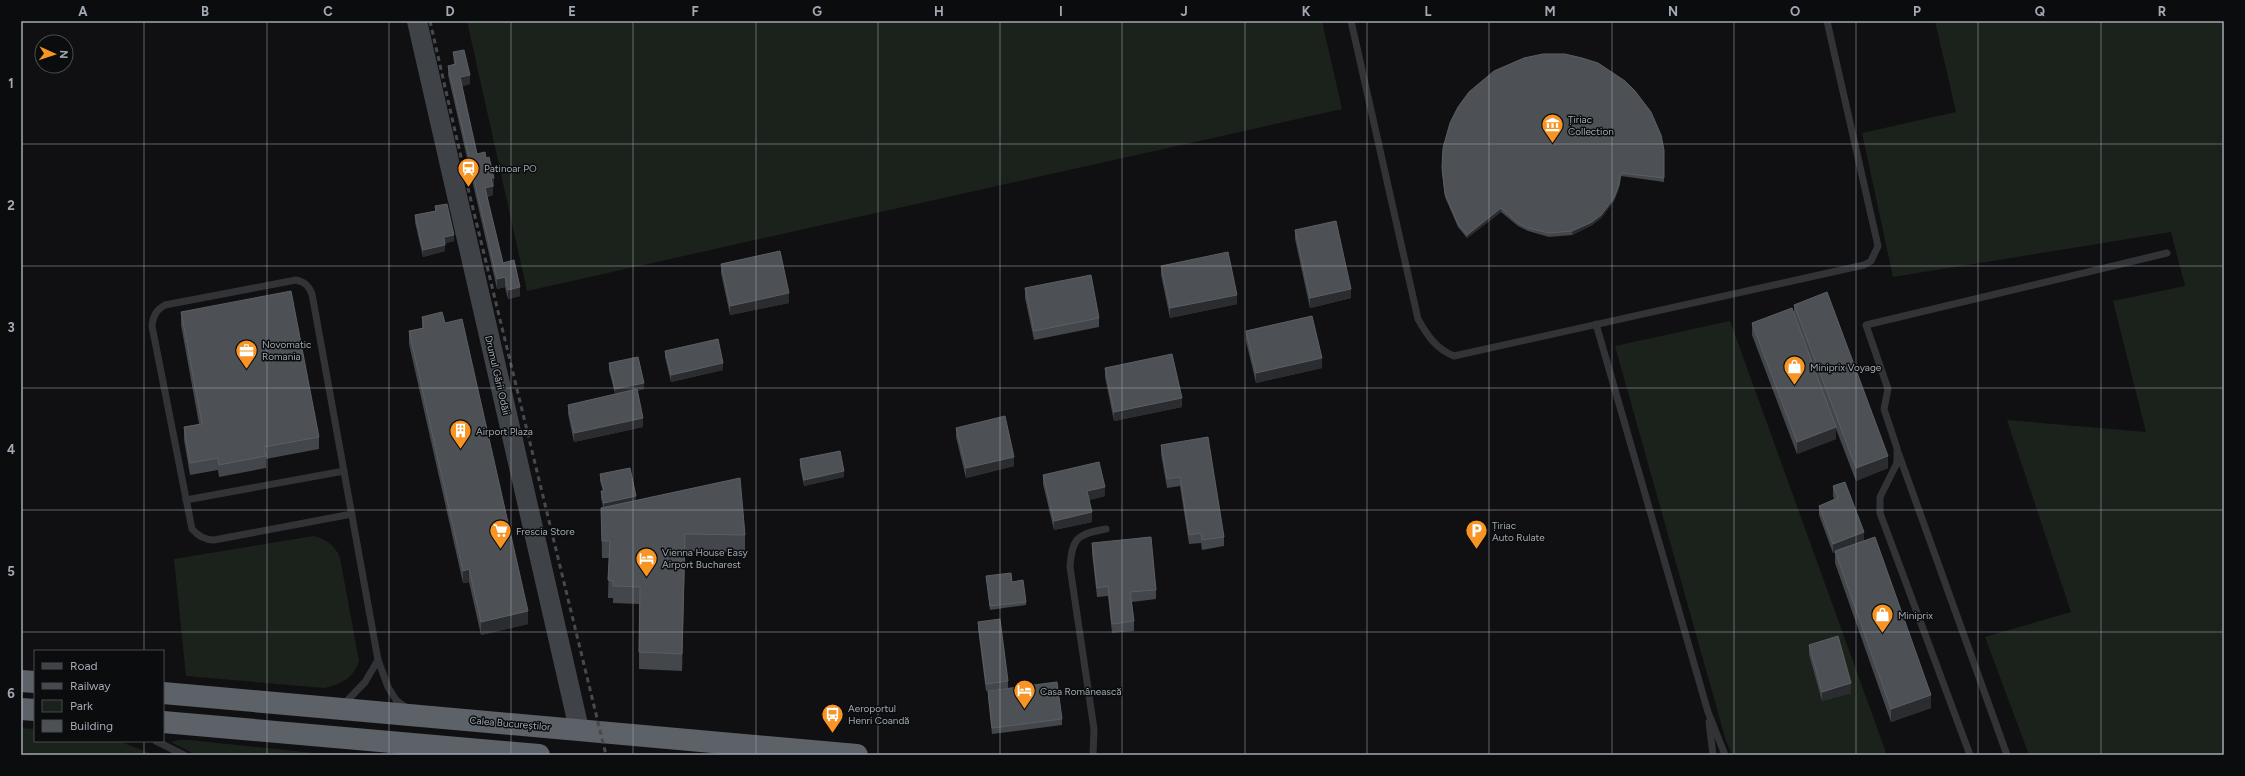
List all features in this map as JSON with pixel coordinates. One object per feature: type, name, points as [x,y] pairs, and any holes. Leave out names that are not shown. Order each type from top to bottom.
[{"type":"highway","points":[[21,681],[34,682]]},
{"type":"highway","name":"Calea Bucureștilor","points":[[164,693],[857,755]]},
{"type":"highway","points":[[21,709],[34,710]]},
{"type":"highway","points":[[164,722],[481,752],[539,755]]},
{"type":"street","name":"Drumul Gării Odăii","points":[[417,21],[579,729]]},
{"type":"lane","points":[[1351,21],[1418,319],[1430,338],[1444,352],[1454,356],[1864,265],[1871,261],[1878,246],[1827,21]]},
{"type":"lane","points":[[2007,755],[1884,409],[1888,389],[1866,325],[2167,253]]},
{"type":"lane","points":[[352,514],[207,540],[192,529],[152,326],[153,316],[158,309],[165,305],[296,280],[303,281],[309,287],[312,294],[352,514],[378,660],[386,682],[396,700],[416,716]]},
{"type":"lane","points":[[1596,324],[1708,712],[1725,755]]},
{"type":"lane","points":[[1897,448],[1897,463],[1880,497],[1880,513],[1970,755]]},
{"type":"lane","points":[[186,500],[344,471]]},
{"type":"lane","points":[[1093,755],[1094,729],[1070,567],[1071,552],[1076,540],[1085,533],[1106,529]]},
{"type":"lane","points":[[340,708],[365,682],[378,660]]},
{"type":"lane","points":[[1708,712],[1713,755]]},
{"type":"lane","points":[[158,742],[184,755]]},
{"type":"green space","points":[[467,21],[1322,21],[1342,109],[527,291]]},
{"type":"green space","points":[[1935,21],[2224,21],[2224,755],[2029,755],[1985,637],[2071,612],[2007,420],[2146,432],[2113,301],[2185,286],[2171,232],[1893,277],[1862,133],[1956,112]]},
{"type":"green space","points":[[1730,321],[1886,755],[1732,755],[1726,741],[1615,346]]},
{"type":"green space","points":[[314,536],[323,539],[333,546],[340,558],[359,661],[350,676],[346,680],[336,685],[324,688],[186,676],[174,559]]},
{"type":"green space","points":[[21,728],[34,729],[34,742],[121,742],[155,755],[38,755],[21,752]]},
{"type":"green space","points":[[179,740],[334,755],[196,755],[171,742]]},
{"type":"building","name":"Patinoar PO","points":[[464,50],[470,75],[460,77],[477,154],[485,152],[486,158],[489,157],[494,178],[491,178],[493,186],[485,188],[503,263],[514,260],[520,287],[508,290],[505,277],[497,279],[448,66],[456,64],[453,52]]},
{"type":"building","name":"Țiriac Collection","points":[[1543,54],[1565,54],[1598,63],[1625,81],[1635,91],[1651,112],[1661,135],[1664,150],[1664,178],[1621,173],[1619,185],[1614,198],[1601,215],[1592,222],[1572,231],[1549,233],[1528,228],[1518,223],[1501,208],[1467,235],[1458,224],[1445,194],[1442,168],[1443,148],[1450,123],[1458,107],[1469,92],[1494,71],[1524,58]]},
{"type":"building","points":[[447,204],[454,235],[444,237],[445,245],[423,250],[415,215],[436,211],[435,206]]},
{"type":"building","points":[[1336,221],[1351,289],[1310,298],[1295,230]]},
{"type":"building","points":[[780,251],[789,293],[730,306],[721,264]]},
{"type":"building","points":[[1228,252],[1237,295],[1170,308],[1161,266]]},
{"type":"building","points":[[1091,275],[1099,318],[1034,331],[1025,288]]},
{"type":"building","name":"Novomatic Romania","points":[[291,291],[319,437],[264,447],[266,456],[219,465],[218,458],[190,463],[184,427],[202,424],[181,312]]},
{"type":"building","points":[[1827,292],[1888,456],[1856,468],[1794,305]]},
{"type":"building","name":"Miniprix Voyage","points":[[1792,308],[1836,427],[1797,442],[1752,323]]},
{"type":"building","name":"Airport Plaza","points":[[442,312],[445,323],[462,319],[528,611],[481,622],[469,569],[463,571],[409,331],[424,328],[422,317]]},
{"type":"building","points":[[1312,316],[1322,358],[1256,373],[1246,331]]},
{"type":"building","points":[[718,339],[723,363],[671,375],[665,351]]},
{"type":"building","points":[[1172,354],[1182,398],[1114,412],[1105,368]]},
{"type":"building","points":[[638,357],[644,383],[615,389],[609,363]]},
{"type":"building","points":[[637,389],[643,418],[574,433],[568,405]]},
{"type":"building","points":[[1005,416],[1014,457],[966,468],[956,428]]},
{"type":"building","points":[[1208,437],[1224,537],[1202,540],[1201,533],[1189,535],[1180,477],[1167,479],[1161,445]]},
{"type":"building","points":[[840,451],[844,471],[804,480],[800,459]]},
{"type":"building","points":[[1099,462],[1105,487],[1087,491],[1092,512],[1054,521],[1043,475]]},
{"type":"building","points":[[630,468],[636,496],[604,503],[601,491],[604,491],[600,474]]},
{"type":"building","name":"Vienna House Easy Airport Bucharest","points":[[740,478],[745,535],[685,534],[682,654],[639,652],[640,587],[613,586],[613,581],[608,580],[610,541],[602,541],[601,508]]},
{"type":"building","points":[[1845,482],[1864,532],[1833,544],[1819,506],[1838,498],[1833,486]]},
{"type":"building","points":[[1151,537],[1156,590],[1130,592],[1134,621],[1112,624],[1108,586],[1097,588],[1092,543]]},
{"type":"building","name":"Miniprix","points":[[1875,537],[1931,695],[1891,709],[1835,551]]},
{"type":"building","points":[[1011,573],[1012,582],[1023,580],[1026,602],[990,606],[986,576]]},
{"type":"building","points":[[1000,619],[1008,681],[986,684],[978,622]]},
{"type":"building","points":[[1838,636],[1851,683],[1822,692],[1809,645]]},
{"type":"building","name":"Casa Românească","points":[[1057,682],[1062,719],[992,728],[988,691]]},
{"type":"railway","points":[[430,21],[468,188],[606,755]]},
{"type":"place","name":"Țiriac Collection","points":[[1553,144]]},
{"type":"place","name":"Patinoar PO","points":[[468,188]]},
{"type":"place","name":"Novomatic Romania","points":[[246,370]]},
{"type":"place","name":"Miniprix Voyage","points":[[1794,386]]},
{"type":"place","name":"Airport Plaza","points":[[461,450]]},
{"type":"place","name":"Frescia Store","points":[[501,550]]},
{"type":"place","name":"Țiriac Auto Rulate","points":[[1477,550]]},
{"type":"place","name":"Vienna House Easy Airport Bucharest","points":[[647,578]]},
{"type":"place","name":"Miniprix","points":[[1883,634]]},
{"type":"place","name":"Casa Românească","points":[[1025,710]]},
{"type":"place","name":"Aeroportul Henri Coandă","points":[[833,734]]}]
